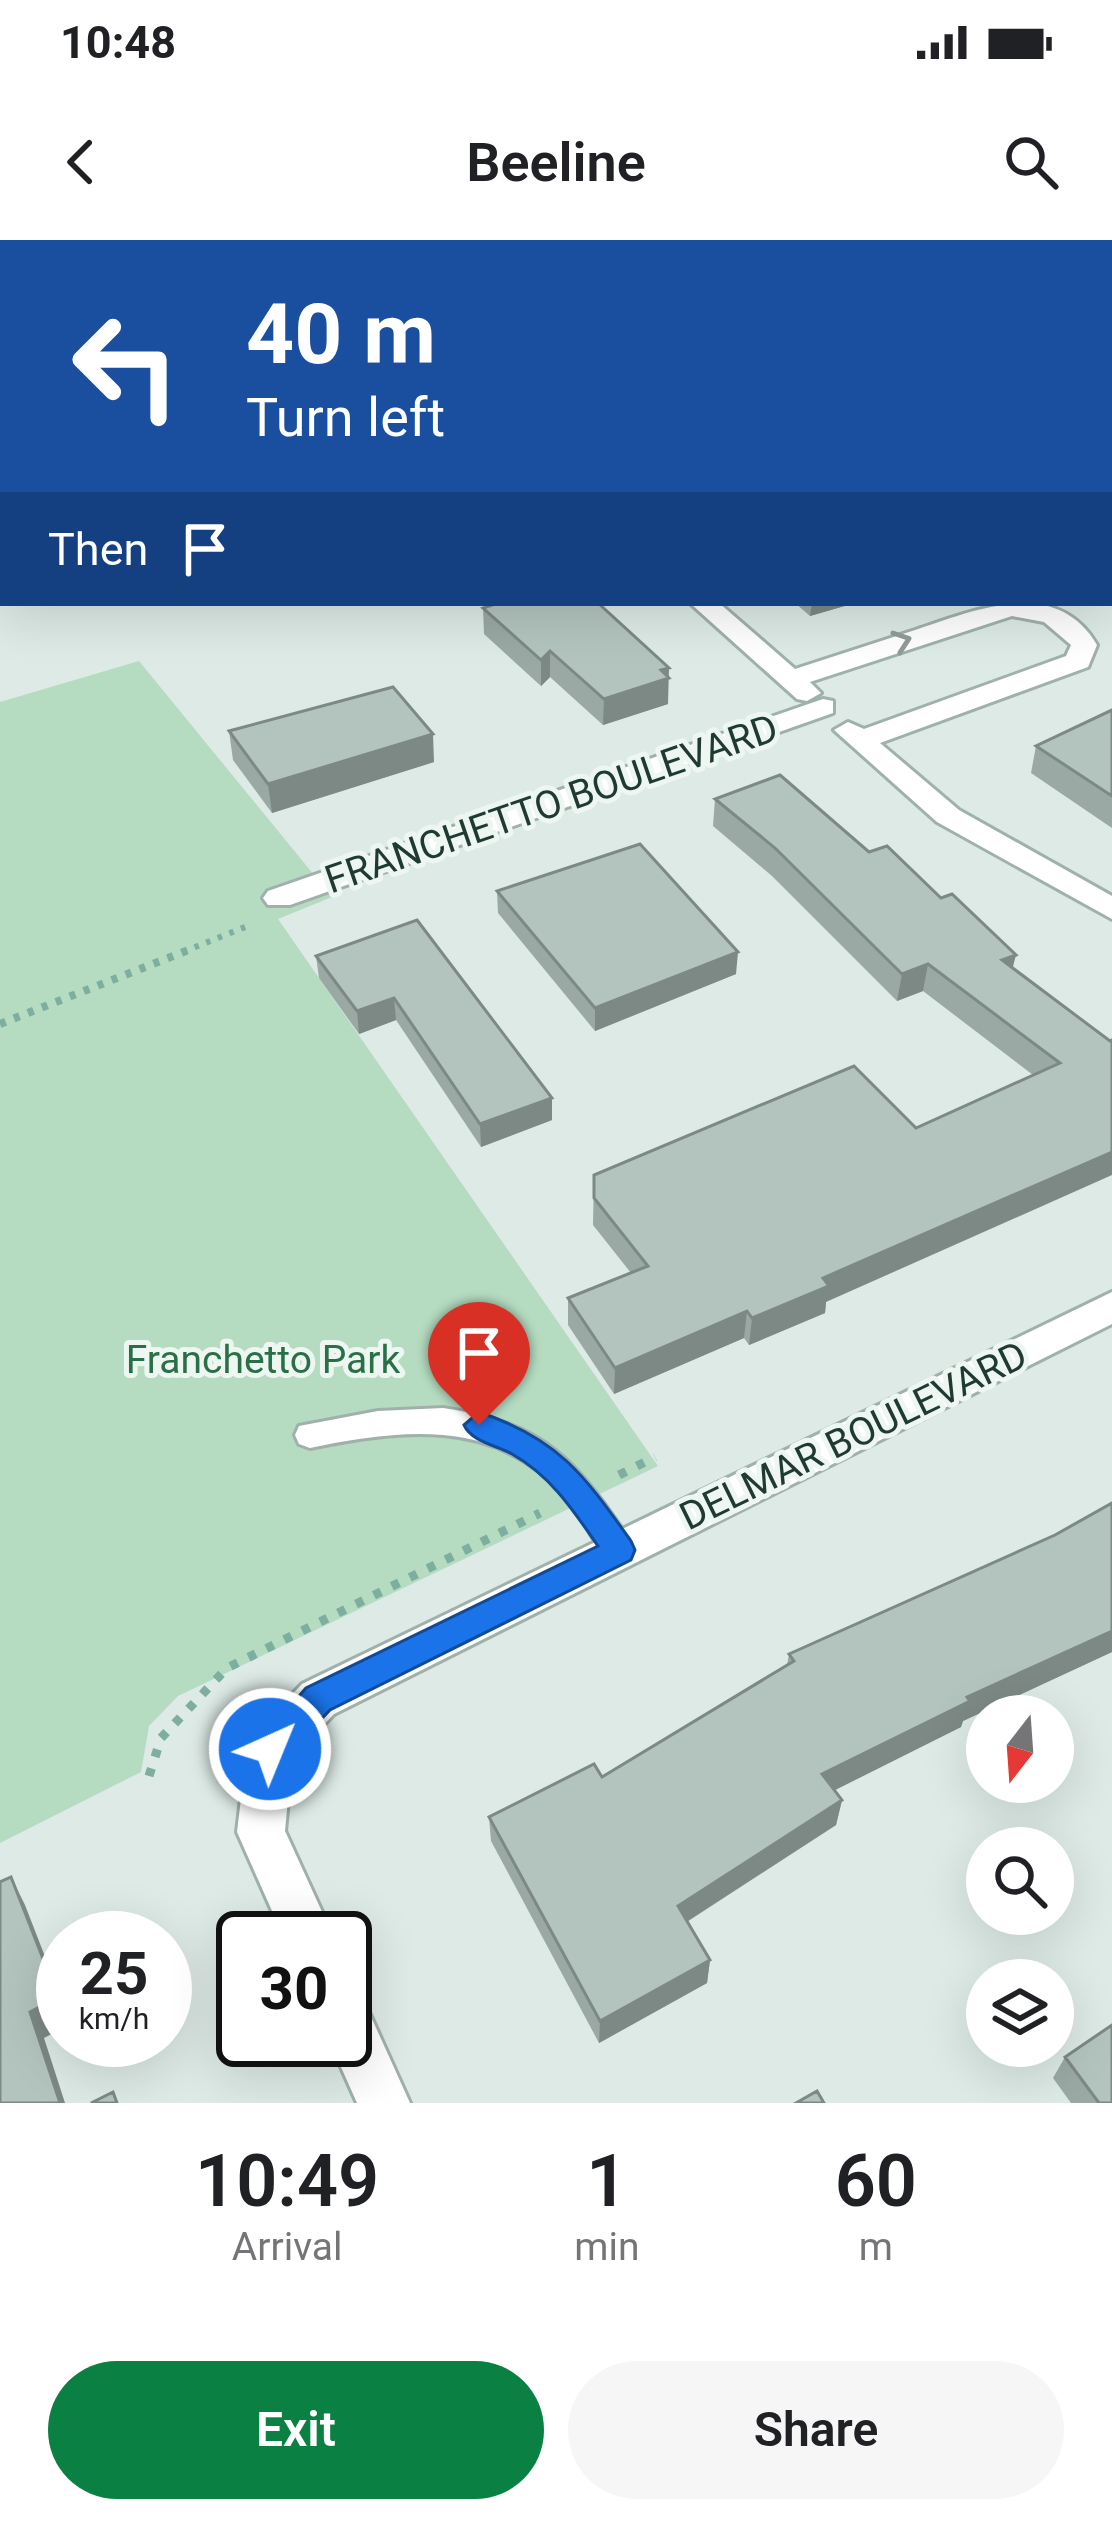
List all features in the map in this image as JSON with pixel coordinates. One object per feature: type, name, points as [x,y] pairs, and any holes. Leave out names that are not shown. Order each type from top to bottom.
[{"type":"street","points":[[706,606],[948,816],[1112,909]]},
{"type":"street","name":"FRANCHETTO BOULEVARD","points":[[791,679],[1010,608],[1045,611],[1075,627],[1084,645],[1078,661],[860,740]]},
{"type":"street","name":"FRANCHETTO BOULEVARD","points":[[279,898],[823,707]]},
{"type":"street","name":"DELMAR BOULEVARD","points":[[297,1911],[261,1832],[270,1749],[318,1699],[1112,1307]]},
{"type":"street","points":[[368,2067],[384,2103]]},
{"type":"lane","points":[[310,1435],[406,1416],[479,1425],[526,1447],[567,1477],[619,1550]]},
{"type":"path","points":[[0,1024],[263,919],[279,898]]},
{"type":"path","points":[[149,1776],[160,1738],[227,1668],[655,1457]]},
{"type":"green space","name":"Franchetto Park","points":[[139,661],[332,897],[278,919],[658,1466],[178,1696],[149,1726],[141,1772],[0,1843],[0,702]]},
{"type":"building","points":[[601,606],[669,668],[661,670],[669,678],[604,699],[550,651],[541,660],[483,608]]},
{"type":"building","points":[[393,687],[433,734],[268,784],[229,731]]},
{"type":"building","points":[[1112,710],[1112,796],[1036,746]]},
{"type":"building","points":[[780,775],[869,852],[887,846],[941,898],[952,894],[1016,955],[1002,960],[1112,1040],[1112,1152],[823,1278],[829,1286],[752,1318],[747,1311],[615,1368],[568,1298],[648,1266],[594,1198],[594,1175],[854,1066],[916,1128],[1060,1063],[928,964],[902,974],[775,848],[715,799]]},
{"type":"building","points":[[640,844],[738,952],[595,1008],[497,891]]},
{"type":"building","points":[[417,920],[552,1098],[480,1124],[394,998],[357,1011],[316,956]]},
{"type":"building","points":[[1112,1503],[1112,1631],[966,1695],[966,1703],[822,1774],[842,1800],[678,1906],[710,1960],[600,2021],[489,1817],[594,1764],[602,1777],[794,1661],[789,1654],[1055,1535]]},
{"type":"building","points":[[11,1877],[36,1941],[36,2009],[30,2012],[36,2030],[36,2067],[48,2067],[60,2103],[0,2103],[0,1882]]},
{"type":"building","points":[[1112,2025],[1112,2103],[1099,2103],[1072,2067],[1074,2051]]},
{"type":"building","points":[[817,2091],[824,2103],[796,2103]]},
{"type":"building","points":[[113,2092],[117,2103],[91,2103]]},
{"type":"route","points":[[270,1749],[318,1699],[619,1550],[567,1477],[526,1447],[479,1425]]}]
